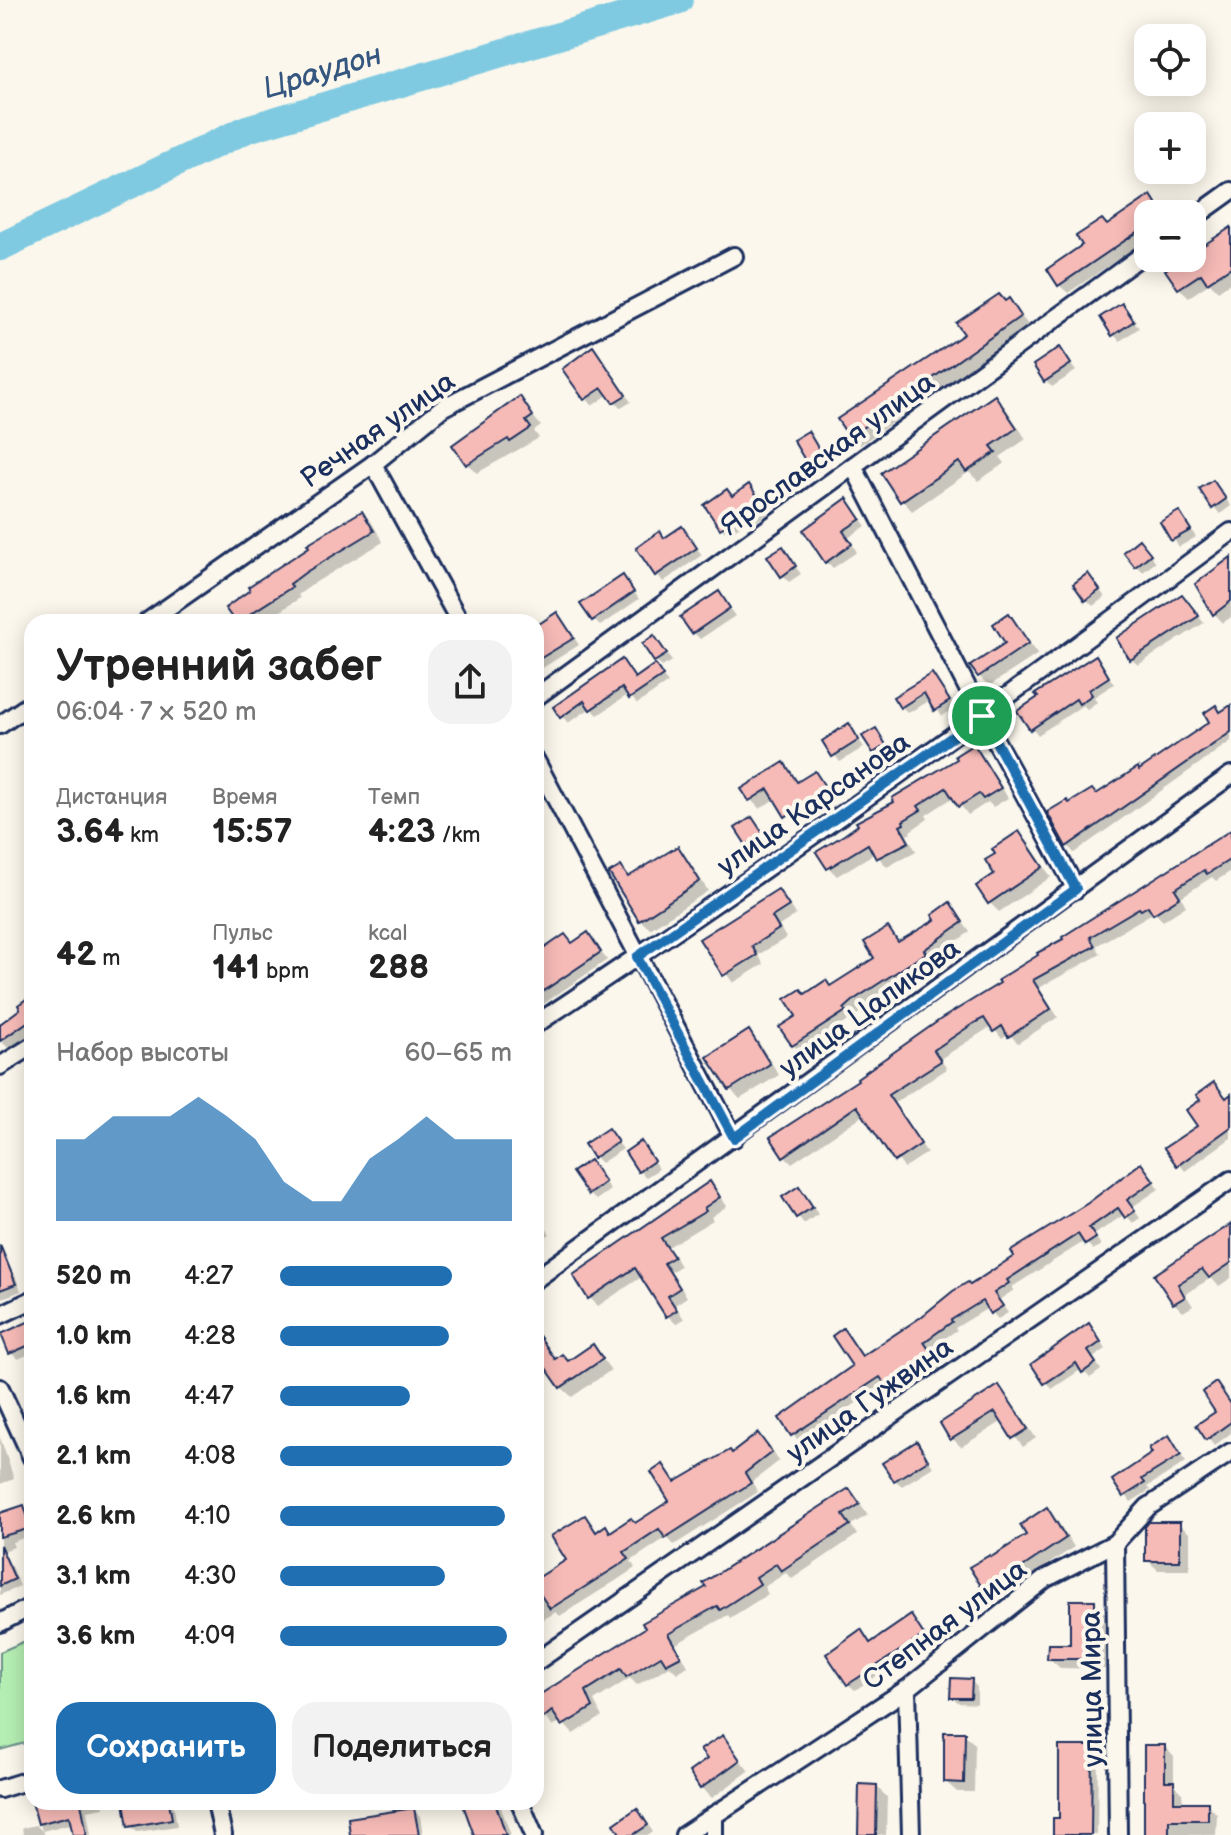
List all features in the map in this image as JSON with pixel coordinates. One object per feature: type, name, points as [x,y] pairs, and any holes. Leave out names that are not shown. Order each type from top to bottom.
[{"type":"street","points":[[1206,209],[1231,191]]},
{"type":"street","name":"Речная улица","points":[[158,614],[373,464],[442,408],[734,256]]},
{"type":"street","name":"Ярославская улица","points":[[544,691],[1134,261]]},
{"type":"street","points":[[373,464],[456,614]]},
{"type":"street","points":[[853,466],[982,716],[1076,889]]},
{"type":"street","name":"улица Карсанова","points":[[544,1019],[982,716],[1231,532]]},
{"type":"street","points":[[0,725],[24,708]]},
{"type":"street","name":"улица Цаликова","points":[[544,1273],[1231,775]]},
{"type":"street","points":[[544,777],[734,1138]]},
{"type":"street","points":[[0,1066],[24,1051]]},
{"type":"street","name":"улица Гужвина","points":[[544,1656],[1231,1180]]},
{"type":"street","points":[[0,1315],[24,1304]]},
{"type":"street","points":[[0,1388],[24,1440]]},
{"type":"street","name":"Степная улица","points":[[684,1835],[907,1689],[1045,1579],[1115,1543],[1148,1507],[1231,1452]]},
{"type":"street","name":"улица Мира","points":[[1115,1543],[1118,1835]]},
{"type":"street","points":[[0,1623],[24,1610]]},
{"type":"street","points":[[907,1689],[911,1835]]},
{"type":"street","points":[[0,1789],[24,1782]]},
{"type":"street","points":[[220,1810],[223,1835]]},
{"type":"street","points":[[523,1810],[534,1835]]},
{"type":"street","points":[[714,1815],[714,1835]]},
{"type":"green space","points":[[24,1642],[24,1743],[0,1750],[0,1652]]},
{"type":"building","points":[[1134,207],[1134,234],[1058,286],[1047,269],[1082,245],[1076,236],[1102,219],[1107,225]]},
{"type":"building","points":[[1231,227],[1231,267],[1207,283],[1201,274],[1178,289],[1166,272],[1206,272],[1206,244]]},
{"type":"building","points":[[999,294],[1005,301],[1009,298],[1021,316],[849,437],[837,419],[964,334],[956,323]]},
{"type":"building","points":[[1122,303],[1134,321],[1112,336],[1100,317]]},
{"type":"building","points":[[593,346],[626,395],[613,403],[602,388],[584,400],[562,369]]},
{"type":"building","points":[[1060,347],[1071,364],[1044,382],[1033,365]]},
{"type":"building","points":[[995,395],[1017,428],[991,446],[996,452],[966,472],[959,462],[900,502],[881,473]]},
{"type":"building","points":[[520,396],[533,416],[526,421],[531,428],[466,465],[452,445]]},
{"type":"building","points":[[808,431],[824,458],[809,467],[793,440]]},
{"type":"building","points":[[1213,480],[1226,499],[1212,509],[1199,489]]},
{"type":"building","points":[[749,484],[764,506],[747,517],[745,513],[720,529],[704,505],[727,489],[732,496]]},
{"type":"building","points":[[847,498],[861,519],[843,531],[852,544],[825,563],[803,530]]},
{"type":"building","points":[[362,511],[374,531],[306,572],[290,584],[292,587],[250,614],[229,614],[225,608],[250,590],[248,587],[309,547],[307,544]]},
{"type":"building","points":[[1179,511],[1191,530],[1171,541],[1160,522]]},
{"type":"building","points":[[682,526],[697,548],[655,576],[636,548],[660,531],[664,538]]},
{"type":"building","points":[[1139,539],[1151,554],[1135,567],[1123,552]]},
{"type":"building","points":[[783,546],[796,566],[781,577],[767,556]]},
{"type":"building","points":[[1231,557],[1231,601],[1213,615],[1195,584]]},
{"type":"building","points":[[1088,573],[1100,590],[1085,601],[1073,584]]},
{"type":"building","points":[[623,575],[634,592],[592,621],[580,604]]},
{"type":"building","points":[[719,591],[730,608],[692,634],[680,617]]},
{"type":"building","points":[[1182,594],[1199,616],[1130,660],[1116,638]]},
{"type":"building","points":[[557,612],[574,638],[544,656],[544,621]]},
{"type":"building","points":[[1009,613],[1029,643],[978,677],[970,666],[1005,643],[993,624]]},
{"type":"building","points":[[654,635],[667,654],[654,662],[642,644]]},
{"type":"building","points":[[1096,655],[1109,677],[1089,690],[1092,695],[1079,704],[1076,699],[1030,730],[1017,711],[1038,697],[1035,694]]},
{"type":"building","points":[[622,659],[635,678],[655,664],[663,676],[629,699],[622,688],[590,710],[584,701],[560,718],[553,707]]},
{"type":"building","points":[[932,673],[950,701],[934,711],[924,693],[900,708],[893,697]]},
{"type":"building","points":[[1216,705],[1220,712],[1231,705],[1231,732],[1066,847],[1047,812],[1092,789],[1096,794],[1138,767],[1139,770],[1209,722],[1204,713]]},
{"type":"building","points":[[849,723],[859,740],[832,757],[822,741]]},
{"type":"building","points":[[876,728],[886,745],[873,753],[862,736]]},
{"type":"building","points":[[974,744],[1001,788],[983,799],[979,794],[958,807],[946,788],[918,806],[921,810],[903,821],[904,824],[900,826],[909,842],[876,859],[868,844],[827,869],[816,852],[858,825],[856,822],[894,802],[892,798],[957,759],[955,756]]},
{"type":"building","points":[[784,762],[797,782],[815,771],[826,788],[785,817],[768,789],[749,801],[741,789]]},
{"type":"building","points":[[752,817],[764,835],[746,845],[735,828]]},
{"type":"building","points":[[1231,830],[1231,859],[1207,874],[1204,870],[1175,889],[1180,897],[1153,914],[1148,906],[1139,908],[1090,937],[1095,946],[1033,980],[1051,1009],[1008,1037],[1002,1026],[993,1032],[984,1018],[974,1023],[934,1050],[941,1061],[888,1095],[921,1144],[894,1162],[857,1106],[783,1157],[770,1137],[858,1080],[941,1019],[1000,983],[998,980],[1037,953]]},
{"type":"building","points":[[1019,831],[1043,867],[988,904],[976,886],[994,874],[985,860],[995,854],[992,849]]},
{"type":"building","points":[[678,846],[700,881],[639,921],[609,873],[621,866],[628,877]]},
{"type":"building","points":[[778,889],[789,906],[772,917],[779,929],[752,946],[757,955],[723,976],[699,939]]},
{"type":"building","points":[[950,902],[963,922],[924,950],[926,953],[855,999],[844,1009],[846,1011],[792,1046],[779,1027],[796,1016],[785,999],[801,989],[805,994],[826,980],[830,986],[874,958],[864,942],[888,927],[898,942],[935,920],[932,915]]},
{"type":"building","points":[[588,932],[601,952],[544,991],[544,948],[565,934],[572,943]]},
{"type":"building","points":[[24,1001],[24,1024],[0,1041],[0,1024],[20,1009],[18,1005]]},
{"type":"building","points":[[749,1030],[770,1064],[729,1090],[707,1057]]},
{"type":"building","points":[[1214,1082],[1226,1098],[1231,1094],[1231,1127],[1177,1166],[1164,1148],[1197,1126],[1186,1110],[1200,1100],[1196,1095]]},
{"type":"building","points":[[608,1128],[618,1142],[593,1158],[584,1144]]},
{"type":"building","points":[[641,1141],[654,1161],[638,1172],[625,1152]]},
{"type":"building","points":[[590,1160],[605,1182],[588,1195],[572,1172]]},
{"type":"building","points":[[1141,1163],[1154,1181],[1127,1200],[1135,1211],[1125,1218],[1118,1208],[1089,1228],[1096,1238],[1085,1245],[1078,1234],[1007,1280],[1009,1283],[994,1293],[1003,1306],[990,1314],[982,1301],[951,1320],[924,1342],[936,1360],[924,1368],[887,1387],[880,1377],[791,1436],[779,1418],[852,1366],[832,1336],[843,1328],[862,1356],[921,1317],[953,1291],[968,1282],[970,1285],[1014,1256],[1011,1251],[1088,1203]]},
{"type":"building","points":[[710,1181],[720,1197],[704,1208],[706,1211],[661,1238],[674,1257],[664,1263],[680,1288],[668,1296],[677,1310],[666,1317],[635,1268],[588,1299],[573,1275]]},
{"type":"building","points":[[799,1186],[813,1207],[796,1218],[782,1197]]},
{"type":"building","points":[[1231,1224],[1231,1263],[1209,1278],[1202,1269],[1178,1284],[1185,1297],[1173,1304],[1154,1275]]},
{"type":"building","points":[[0,1245],[16,1284],[0,1290]]},
{"type":"building","points":[[1089,1323],[1101,1342],[1088,1351],[1096,1363],[1082,1373],[1076,1363],[1044,1384],[1031,1364]]},
{"type":"building","points":[[24,1324],[24,1347],[9,1354],[1,1334]]},
{"type":"building","points":[[544,1343],[555,1359],[562,1354],[568,1361],[593,1344],[603,1359],[560,1388],[544,1365]]},
{"type":"building","points":[[1216,1382],[1231,1404],[1231,1422],[1206,1440],[1196,1425],[1215,1412],[1202,1392]]},
{"type":"building","points":[[999,1385],[1028,1429],[1012,1439],[995,1412],[950,1440],[940,1423]]},
{"type":"building","points":[[758,1433],[772,1452],[745,1473],[751,1483],[665,1538],[659,1529],[624,1552],[629,1559],[550,1609],[544,1600],[544,1574],[566,1560],[551,1536],[585,1515],[596,1532],[606,1525],[610,1532],[631,1518],[635,1523],[669,1501],[651,1472],[663,1464],[675,1482],[730,1450],[732,1453]]},
{"type":"building","points":[[1169,1435],[1181,1455],[1142,1479],[1145,1483],[1123,1497],[1112,1480],[1152,1453],[1149,1448]]},
{"type":"building","points":[[917,1441],[928,1460],[894,1481],[882,1463]]},
{"type":"building","points":[[849,1488],[860,1504],[843,1515],[850,1525],[781,1571],[776,1564],[756,1577],[760,1584],[720,1610],[717,1606],[668,1634],[681,1656],[666,1664],[661,1656],[626,1677],[621,1669],[586,1691],[593,1707],[562,1726],[552,1711],[544,1717],[544,1692],[645,1628],[642,1623],[706,1587],[703,1583]]},
{"type":"building","points":[[24,1505],[24,1530],[0,1537],[0,1513]]},
{"type":"building","points":[[1047,1507],[1066,1538],[985,1592],[969,1567],[1026,1535],[1020,1525]]},
{"type":"building","points":[[1149,1522],[1180,1522],[1180,1561],[1145,1561],[1145,1527]]},
{"type":"building","points":[[0,1545],[15,1579],[0,1586]]},
{"type":"building","points":[[1070,1600],[1095,1600],[1095,1659],[1047,1659],[1048,1644],[1070,1644]]},
{"type":"building","points":[[911,1615],[924,1635],[847,1685],[826,1654],[861,1629],[870,1643]]},
{"type":"building","points":[[951,1678],[972,1679],[971,1698],[950,1698]]},
{"type":"building","points":[[944,1732],[965,1732],[964,1783],[944,1782]]},
{"type":"building","points":[[723,1735],[740,1760],[700,1789],[689,1772],[707,1759],[700,1750]]},
{"type":"building","points":[[1144,1745],[1165,1745],[1165,1781],[1174,1781],[1174,1802],[1208,1802],[1208,1820],[1169,1820],[1169,1835],[1144,1835]]},
{"type":"building","points":[[1059,1746],[1092,1746],[1091,1835],[1053,1835],[1053,1818],[1059,1818]]},
{"type":"building","points":[[859,1784],[877,1785],[876,1835],[858,1835]]},
{"type":"building","points":[[637,1808],[648,1825],[633,1835],[621,1835],[614,1824]]},
{"type":"building","points":[[34,1810],[82,1810],[87,1835],[73,1835],[69,1816],[38,1824]]},
{"type":"building","points":[[125,1810],[170,1810],[172,1819],[128,1827]]},
{"type":"building","points":[[414,1810],[419,1835],[350,1835],[348,1818]]},
{"type":"building","points":[[465,1810],[498,1810],[506,1835],[474,1835]]},
{"type":"waterway","name":"Цраудон","points":[[0,247],[247,129],[679,0]]},
{"type":"route","points":[[982,716],[1076,889],[734,1138],[637,957],[982,716]]}]
